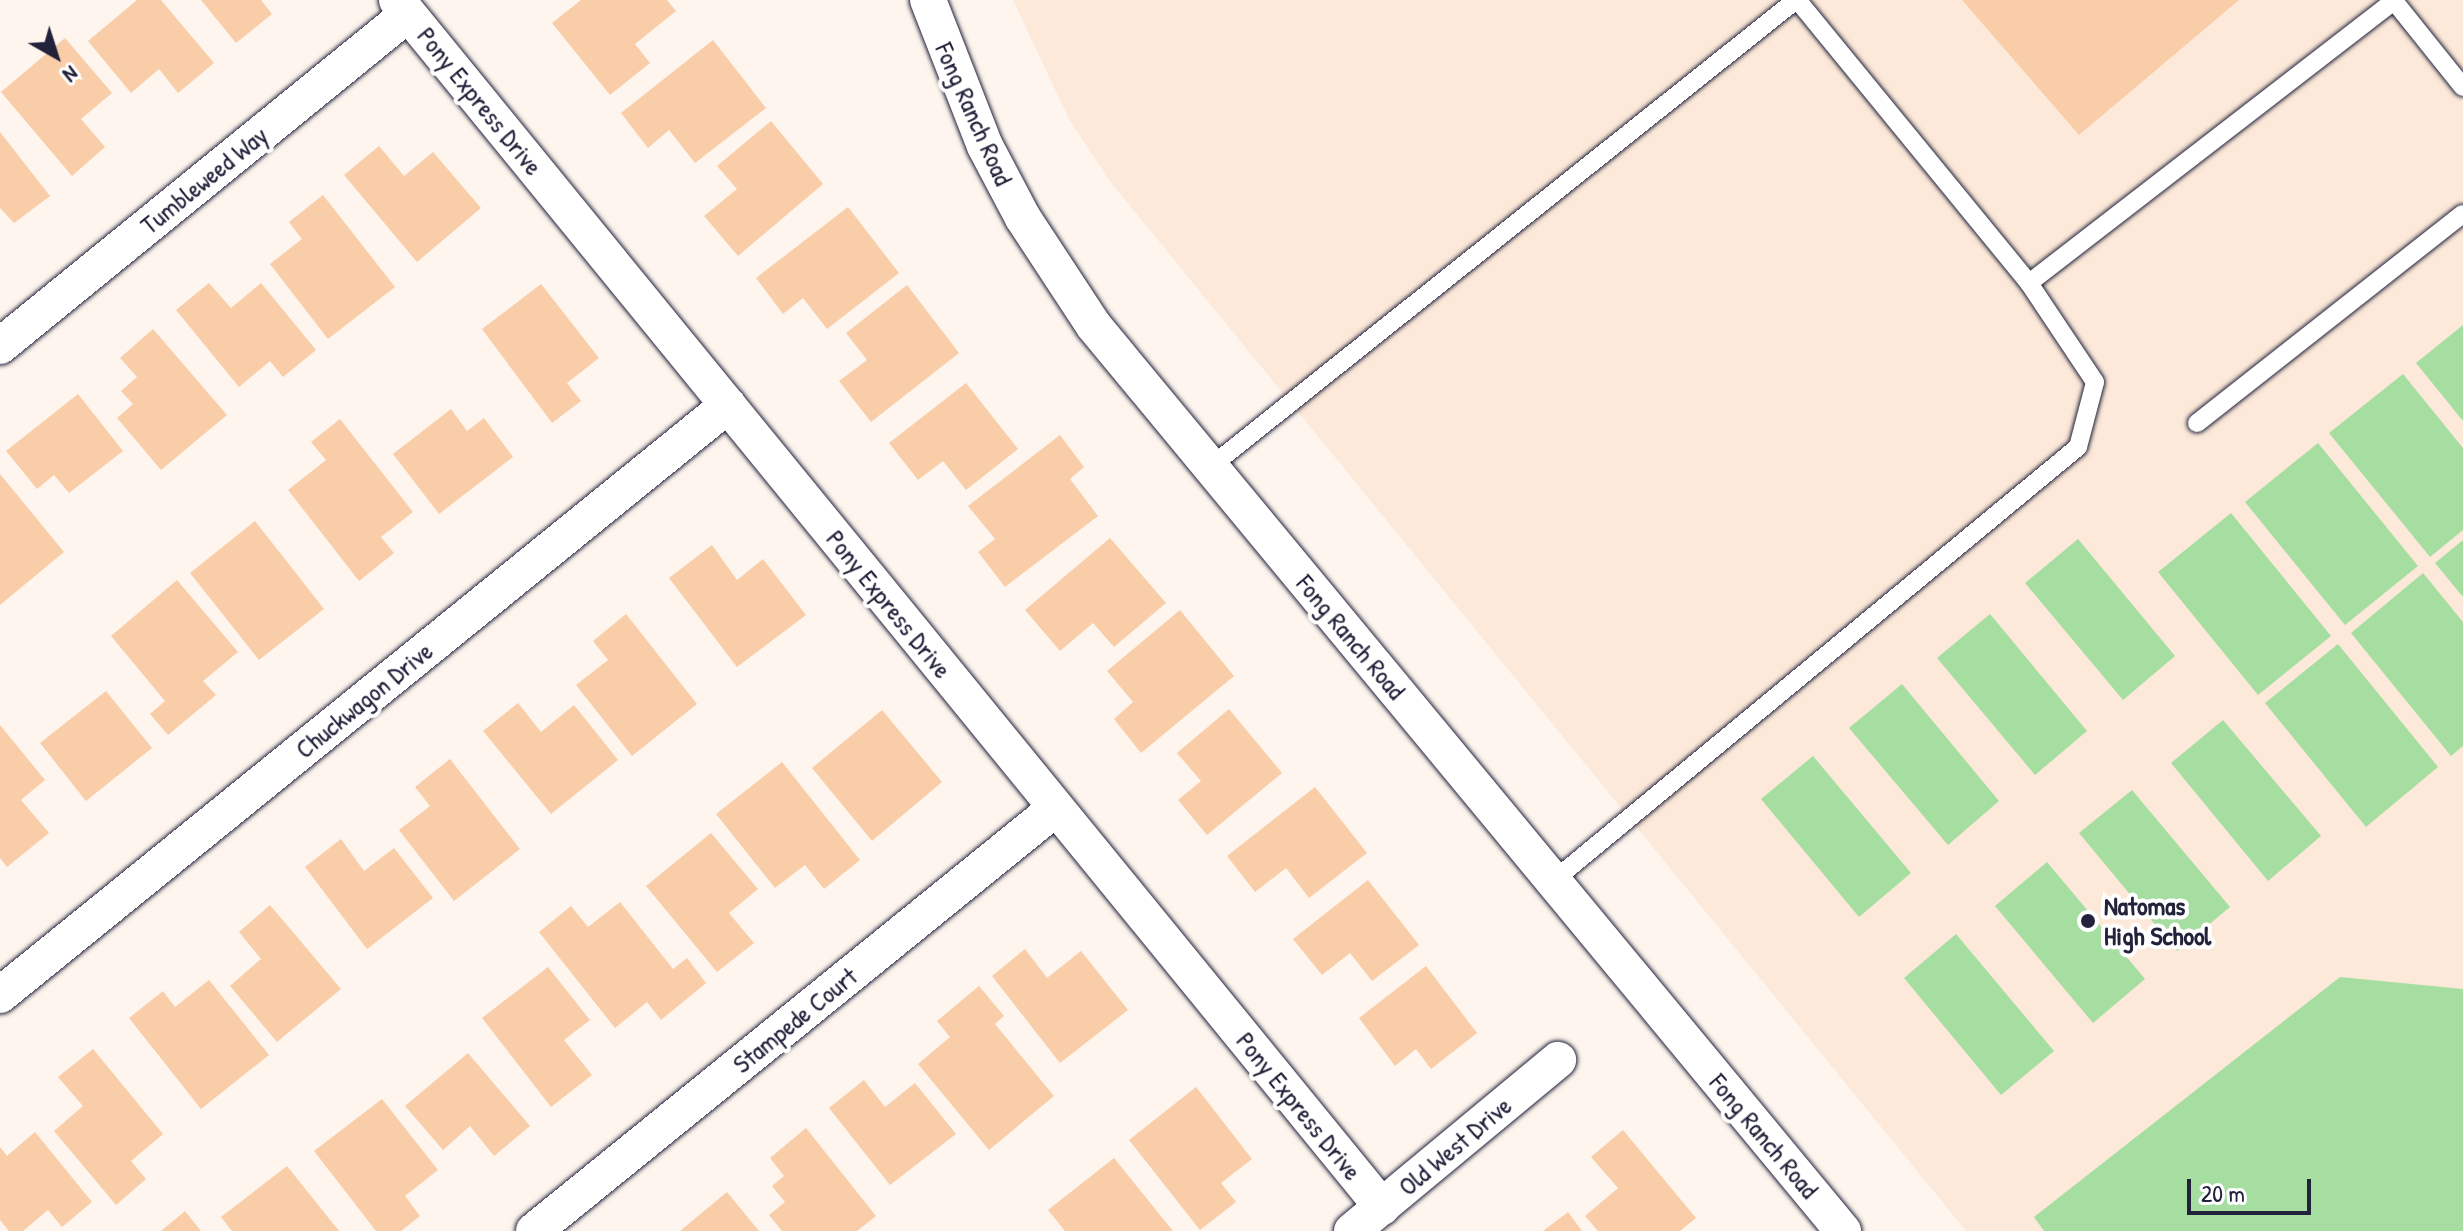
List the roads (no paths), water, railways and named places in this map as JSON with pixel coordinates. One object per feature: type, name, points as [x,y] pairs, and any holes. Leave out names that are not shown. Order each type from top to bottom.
[{"type":"street","name":"Fong Ranch Road","points":[[928,0],[985,146],[1023,218],[1094,326],[1843,1231]]},
{"type":"street","name":"Tumbleweed Way","points":[[0,346],[403,7]]},
{"type":"street","name":"Pony Express Drive","points":[[403,7],[1382,1207]]},
{"type":"street","name":"Chuckwagon Drive","points":[[0,995],[728,405]]},
{"type":"street","name":"Stampede Court","points":[[534,1231],[1056,808]]},
{"type":"street","name":"Old West Drive","points":[[1352,1231],[1558,1060]]},
{"type":"lane","points":[[1210,467],[1796,0],[2029,283],[2095,382],[2078,447],[1553,881]]},
{"type":"lane","points":[[2029,283],[2394,1],[2463,87]]},
{"type":"lane","points":[[2197,423],[2463,214]]},
{"type":"place","name":"Natomas High School","points":[[2088,921]]}]
